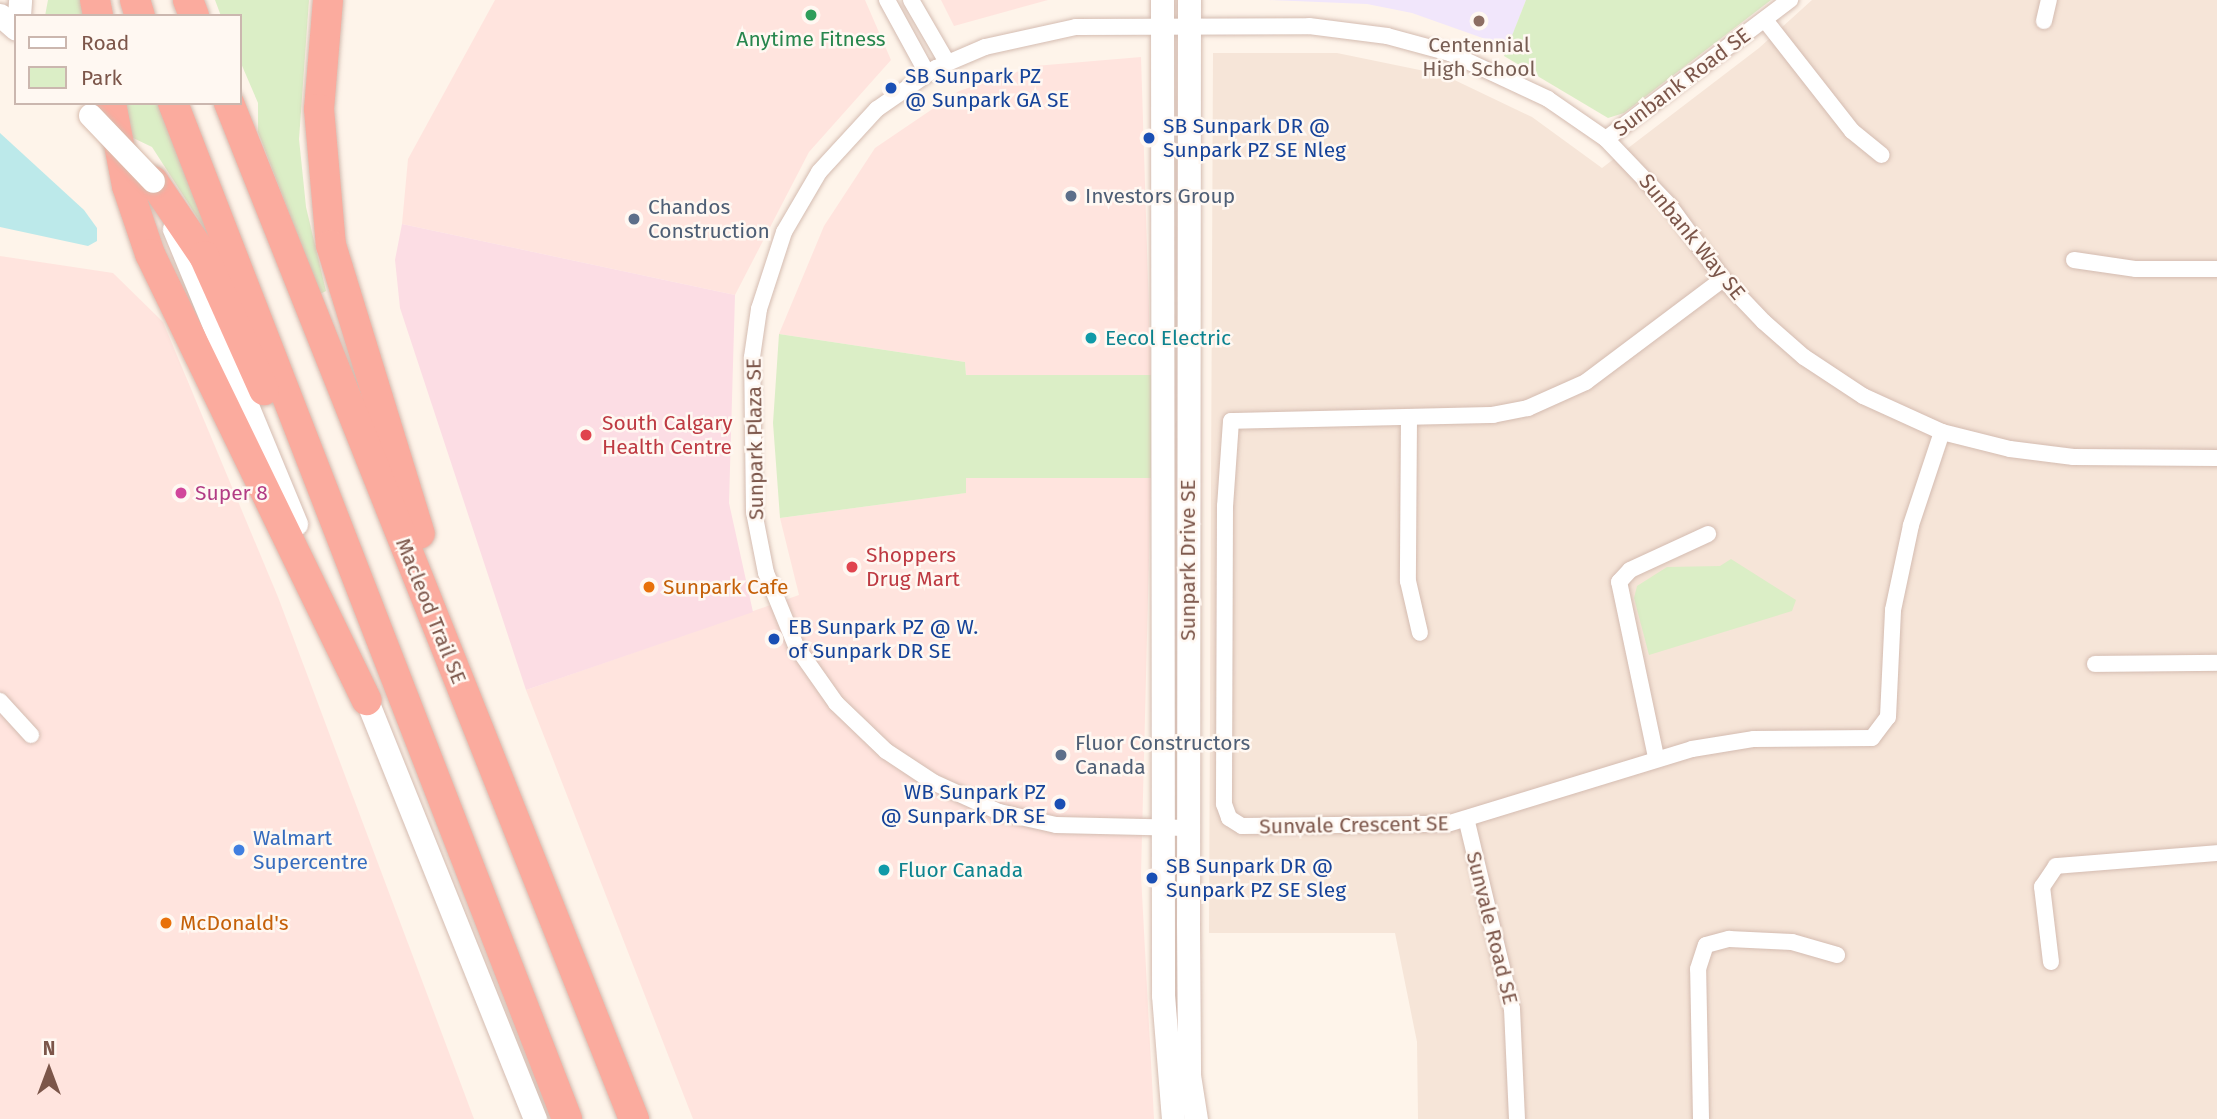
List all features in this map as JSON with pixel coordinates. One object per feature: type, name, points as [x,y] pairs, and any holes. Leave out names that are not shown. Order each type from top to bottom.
[{"type":"highway","points":[[326,4],[319,151],[331,245],[500,785]]},
{"type":"highway","points":[[174,105],[567,1119]]},
{"type":"highway","name":"Macleod Trail SE","points":[[230,105],[634,1119]]},
{"type":"highway","points":[[93,107],[127,186],[150,254],[367,700]]},
{"type":"highway","points":[[153,181],[204,256],[408,714]]},
{"type":"street","points":[[887,0],[927,73]]},
{"type":"street","points":[[911,0],[947,62]]},
{"type":"street","name":"Sunpark Drive SE","points":[[1162,0],[1163,995],[1173,1119]]},
{"type":"street","name":"Sunpark Drive SE","points":[[1189,0],[1189,1075],[1196,1119]]},
{"type":"street","name":"Sunbank Road SE","points":[[1606,139],[1790,0]]},
{"type":"street","points":[[2044,21],[2049,0]]},
{"type":"street","points":[[0,15],[14,27]]},
{"type":"street","points":[[1765,20],[1852,131],[1882,155]]},
{"type":"street","name":"Sunpark Plaza SE","points":[[1163,25],[1053,29],[1000,41],[927,73],[877,109],[838,148],[803,197],[772,262],[759,309],[751,375],[754,512],[766,573],[811,670],[847,715],[902,763],[977,804],[1031,820],[1188,828]]},
{"type":"street","name":"Sunbank Way SE","points":[[1163,25],[1310,26],[1419,43],[1514,80],[1606,139],[1669,205],[1723,279],[1804,358],[1863,396],[1942,432],[2073,457],[2217,458]]},
{"type":"street","points":[[93,107],[153,181],[367,700],[534,1119]]},
{"type":"street","points":[[2074,260],[2136,270],[2217,270]]},
{"type":"street","name":"Sunvale Crescent SE","points":[[1723,279],[1559,397],[1493,415],[1409,418],[1242,417],[1228,424],[1224,804],[1229,818],[1242,826],[1384,828],[1467,822],[1656,757],[1754,739],[1862,739],[1881,732],[1888,717],[1888,664],[1900,573],[1942,432]]},
{"type":"street","points":[[1409,418],[1408,581],[1420,633]]},
{"type":"street","points":[[1656,757],[1619,582],[1630,570],[1708,534]]},
{"type":"street","points":[[2095,664],[2217,663]]},
{"type":"street","points":[[0,701],[31,735]]},
{"type":"street","name":"Sunvale Road SE","points":[[1467,822],[1513,1009],[1517,1119]]},
{"type":"street","points":[[2051,962],[2042,887],[2056,866],[2217,853]]},
{"type":"street","points":[[1701,1119],[1698,969],[1706,945],[1728,939],[1792,942],[1837,955]]},
{"type":"shaded area","points":[[495,0],[865,0],[891,60],[809,152],[735,295],[402,224],[408,159]]},
{"type":"shaded area","points":[[941,0],[1048,0],[954,26]]},
{"type":"shaded area","name":"Centennial High School","points":[[1268,0],[1526,0],[1508,47],[1412,13],[1367,4]]},
{"type":"shaded area","points":[[1812,0],[2217,0],[2217,1119],[1418,1119],[1417,1042],[1395,933],[1209,933],[1213,53],[1337,53],[1444,75],[1532,117],[1602,168],[1759,48]]},
{"type":"shaded area","points":[[1141,57],[1151,375],[966,375],[965,362],[779,334],[824,226],[875,148],[959,91],[1035,66]]},
{"type":"shaded area","name":"South Calgary Health Centre","points":[[402,224],[735,295],[729,503],[753,612],[526,690],[400,308],[395,260]]},
{"type":"shaded area","points":[[0,256],[113,273],[163,322],[278,597],[474,1119],[0,1119]]},
{"type":"shaded area","points":[[965,478],[1151,478],[1141,875],[1154,1119],[693,1119],[526,690],[799,595],[780,518],[965,493]]},
{"type":"green space","points":[[48,0],[84,0],[86,14],[45,14]]},
{"type":"green space","points":[[215,0],[309,0],[299,139],[306,207],[326,291],[320,294],[258,132],[258,103],[242,66],[242,14],[220,14]]},
{"type":"green space","points":[[1526,0],[1771,0],[1624,113],[1608,118],[1504,56]]},
{"type":"green space","points":[[117,105],[167,105],[212,240],[152,147],[129,136]]},
{"type":"green space","points":[[779,334],[965,362],[966,375],[1151,375],[1151,478],[966,478],[966,493],[780,518],[773,423]]},
{"type":"green space","points":[[1731,559],[1796,600],[1792,611],[1649,655],[1634,598],[1637,586],[1667,567],[1720,566]]},
{"type":"water","points":[[0,133],[84,210],[97,228],[97,241],[88,246],[0,227]]},
{"type":"place","name":"Anytime Fitness","points":[[811,15]]},
{"type":"place","name":"Centennial High School","points":[[1479,21]]},
{"type":"place","name":"SB Sunpark PZ @ Sunpark GA SE","points":[[891,88]]},
{"type":"place","name":"SB Sunpark DR @ Sunpark PZ SE Nleg","points":[[1149,138]]},
{"type":"place","name":"Investors Group","points":[[1071,196]]},
{"type":"place","name":"Chandos Construction","points":[[634,219]]},
{"type":"place","name":"Eecol Electric","points":[[1091,338]]},
{"type":"place","name":"South Calgary Health Centre","points":[[586,435]]},
{"type":"place","name":"Super 8","points":[[181,493]]},
{"type":"place","name":"Shoppers Drug Mart","points":[[852,567]]},
{"type":"place","name":"Sunpark Cafe","points":[[649,587]]},
{"type":"place","name":"EB Sunpark PZ @ W. of Sunpark DR SE","points":[[774,639]]},
{"type":"place","name":"Fluor Constructors Canada","points":[[1061,755]]},
{"type":"place","name":"WB Sunpark PZ @ Sunpark DR SE","points":[[1060,804]]},
{"type":"place","name":"Walmart Supercentre","points":[[239,850]]},
{"type":"place","name":"Fluor Canada","points":[[884,870]]},
{"type":"place","name":"SB Sunpark DR @ Sunpark PZ SE Sleg","points":[[1152,878]]},
{"type":"place","name":"McDonald's","points":[[166,923]]}]
